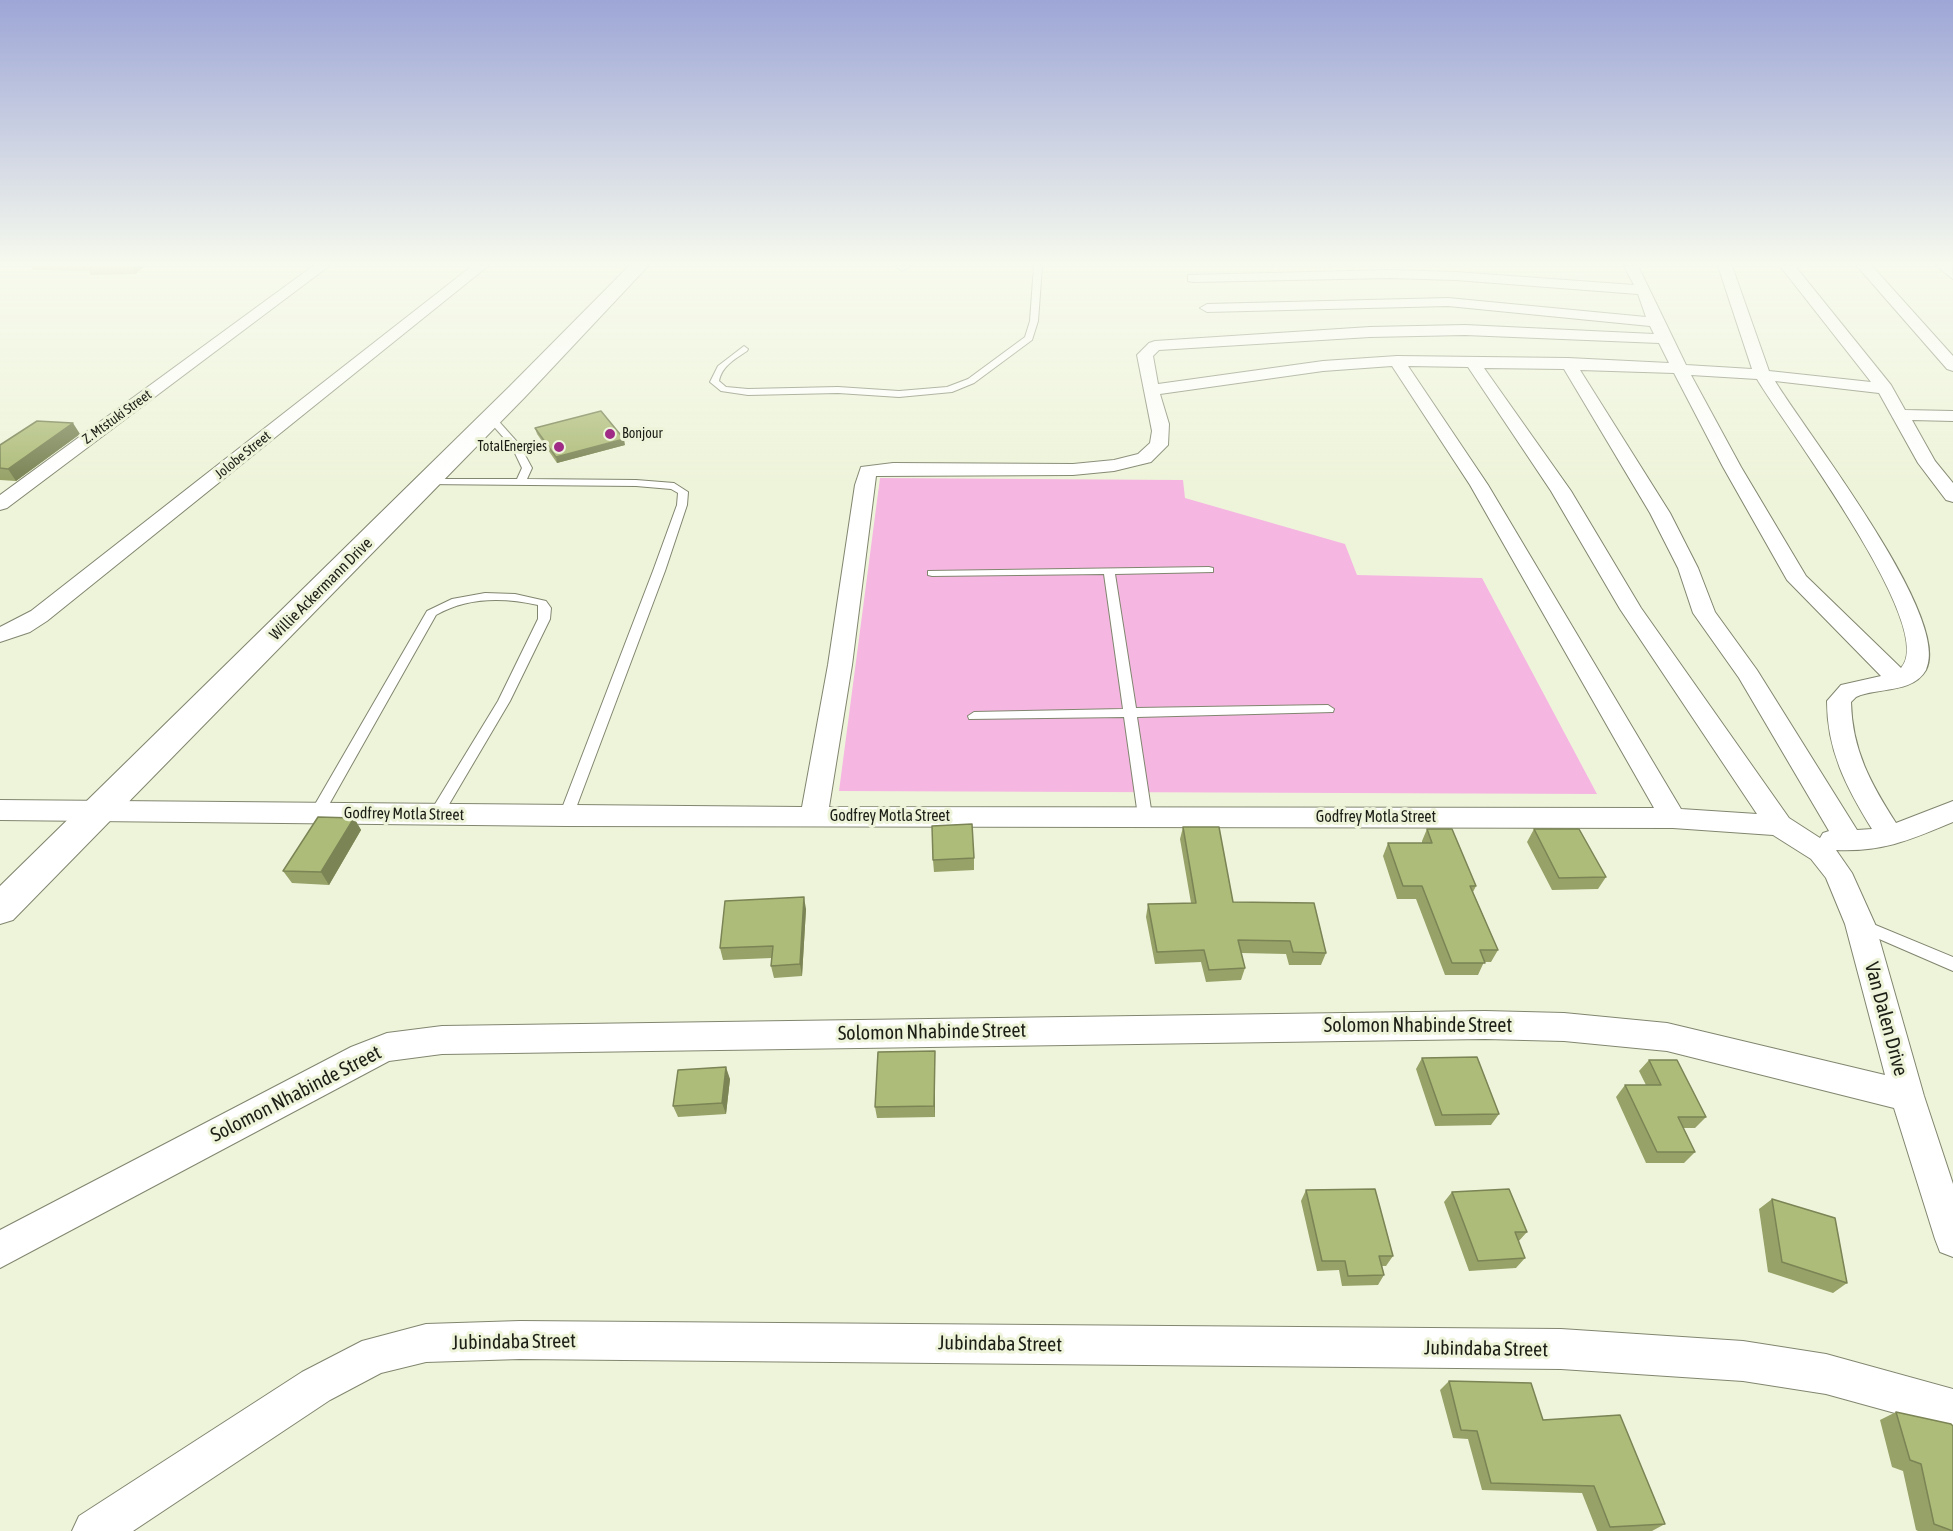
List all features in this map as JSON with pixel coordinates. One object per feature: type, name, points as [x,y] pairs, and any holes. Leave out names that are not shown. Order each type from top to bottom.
[{"type":"street","name":"Z. Mtstuki Street","points":[[0,504],[225,337]]},
{"type":"street","name":"Jolobe Street","points":[[0,635],[22,627],[39,616],[391,337]]},
{"type":"street","name":"Willie Ackermann Drive","points":[[0,909],[569,337]]},
{"type":"street","points":[[814,816],[840,665],[864,485],[868,471],[1056,469],[1135,464],[1149,457],[1159,448],[1160,441],[1161,425],[1151,390],[1145,355],[1149,349],[1192,337]]},
{"type":"street","points":[[1664,337],[1732,467],[1798,580],[1898,679]]},
{"type":"street","points":[[1750,337],[1763,375],[1863,523],[1915,621],[1922,651],[1916,667],[1898,679],[1849,691],[1839,701],[1840,740],[1850,772],[1891,837]]},
{"type":"street","points":[[1844,337],[1885,389],[1927,463],[1953,496]]},
{"type":"street","points":[[1928,337],[1953,366]]},
{"type":"street","points":[[1151,390],[1303,369],[1397,361],[1568,363],[1680,369],[1763,375],[1885,389]]},
{"type":"street","points":[[1397,361],[1479,485],[1673,819]]},
{"type":"street","name":"Van Dalen Drive","points":[[1472,362],[1561,491],[1630,609],[1790,832],[1821,852],[1838,873],[1860,924],[1907,1096],[1953,1239]]},
{"type":"street","points":[[1568,363],[1660,513],[1688,568],[1704,613],[1749,675],[1850,842]]},
{"type":"street","points":[[1901,415],[1953,416]]},
{"type":"street","name":"Godfrey Motla Street","points":[[0,810],[566,816],[1673,819],[1790,832],[1850,842],[1891,837],[1953,811]]},
{"type":"street","name":"Solomon Nhabinde Street","points":[[0,1250],[362,1057],[387,1047],[442,1040],[1485,1025],[1564,1027],[1667,1037],[1907,1096]]},
{"type":"street","name":"Jubindaba Street","points":[[94,1531],[316,1386],[376,1355],[426,1343],[531,1340],[1561,1350],[1753,1362],[1826,1374],[1953,1409]]},
{"type":"lane","points":[[744,349],[720,368],[715,375],[714,382],[724,388],[748,392],[838,390],[899,394],[949,390],[970,381],[1029,337]]},
{"type":"lane","points":[[491,418],[522,455],[527,468],[520,483]]},
{"type":"lane","points":[[427,482],[636,483],[674,486],[683,492],[682,505],[659,570],[566,816]]},
{"type":"lane","points":[[932,573],[1209,570]]},
{"type":"lane","points":[[1109,571],[1132,714],[1145,816]]},
{"type":"lane","points":[[316,813],[431,613],[439,607],[464,599],[499,598],[542,603],[544,620],[504,701],[435,814]]},
{"type":"lane","points":[[974,716],[1328,709]]},
{"type":"lane","points":[[1860,924],[1953,964]]},
{"type":"shaded area","points":[[880,478],[1183,480],[1185,498],[1345,544],[1357,575],[1482,578],[1597,794],[839,791]]},
{"type":"building","points":[[601,411],[624,439],[556,457],[535,428]]},
{"type":"building","points":[[37,421],[73,423],[8,469],[0,468],[0,445]]},
{"type":"building","points":[[318,817],[354,818],[321,872],[283,871]]},
{"type":"building","points":[[972,824],[974,858],[933,860],[932,826]]},
{"type":"building","points":[[1183,827],[1219,827],[1233,902],[1314,903],[1326,953],[1293,952],[1290,941],[1238,940],[1245,968],[1209,970],[1204,950],[1157,952],[1148,904],[1196,903]]},
{"type":"building","points":[[1427,829],[1452,829],[1476,886],[1470,886],[1498,950],[1480,950],[1485,963],[1452,963],[1422,886],[1403,886],[1388,843],[1432,843]]},
{"type":"building","points":[[1534,829],[1579,829],[1606,877],[1559,878]]},
{"type":"building","points":[[804,897],[800,964],[771,966],[773,946],[720,948],[725,901]]},
{"type":"building","points":[[935,1051],[934,1106],[875,1107],[878,1052]]},
{"type":"building","points":[[1477,1057],[1499,1114],[1442,1115],[1422,1058]]},
{"type":"building","points":[[1649,1060],[1677,1060],[1706,1117],[1678,1117],[1695,1152],[1657,1152],[1625,1085],[1661,1085]]},
{"type":"building","points":[[726,1067],[722,1103],[673,1106],[678,1070]]},
{"type":"building","points":[[1375,1189],[1393,1256],[1379,1256],[1384,1275],[1348,1276],[1345,1261],[1322,1261],[1306,1190]]},
{"type":"building","points":[[1509,1189],[1527,1232],[1515,1232],[1525,1258],[1478,1261],[1452,1192]]},
{"type":"building","points":[[1772,1199],[1835,1218],[1847,1283],[1782,1262]]},
{"type":"building","points":[[1449,1381],[1531,1383],[1543,1420],[1620,1415],[1665,1524],[1610,1527],[1594,1486],[1491,1483],[1477,1431],[1461,1430]]},
{"type":"building","points":[[1896,1412],[1953,1426],[1953,1531],[1934,1524],[1921,1464],[1910,1460]]},
{"type":"place","name":"Bonjour","points":[[610,434]]},
{"type":"place","name":"TotalEnergies","points":[[559,447]]}]
